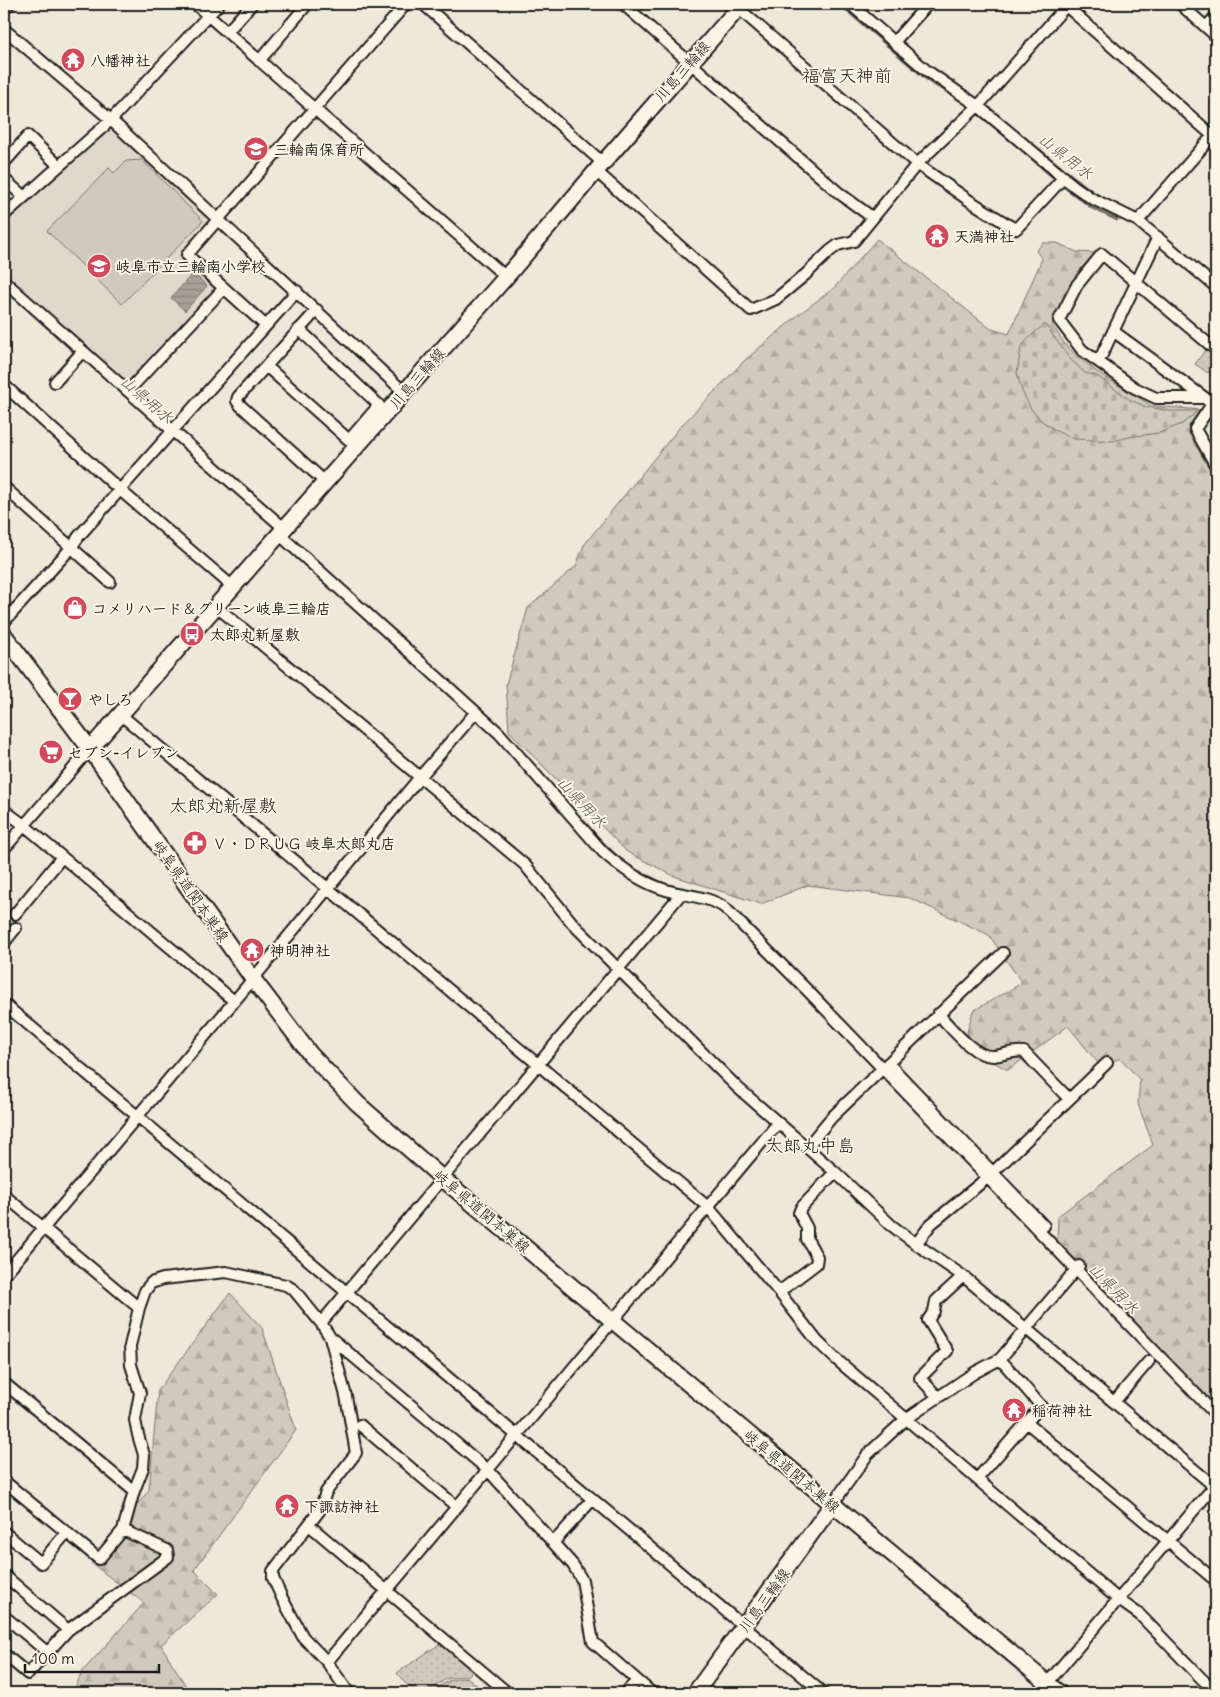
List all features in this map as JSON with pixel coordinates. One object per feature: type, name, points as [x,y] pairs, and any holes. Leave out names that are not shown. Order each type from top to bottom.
[{"type":"main road","name":"川島三輪線","points":[[90,750],[506,277],[740,6]]},
{"type":"main road","name":"岐阜県道関本巣線","points":[[4,635],[90,750],[253,979],[310,1054],[327,1073],[357,1103],[443,1178],[1049,1690]]},
{"type":"main road","name":"川島三輪線","points":[[695,1693],[832,1505]]},
{"type":"street","points":[[4,9],[9,4]]},
{"type":"street","points":[[195,4],[506,277]]},
{"type":"street","points":[[4,215],[23,196],[111,120],[219,4]]},
{"type":"street","points":[[227,32],[252,4]]},
{"type":"street","points":[[266,326],[187,255],[406,4]]},
{"type":"street","points":[[424,4],[751,310],[776,299],[830,251],[838,245],[854,240],[895,188],[917,164],[978,106],[1065,5],[1215,134],[1138,221]]},
{"type":"street","points":[[623,4],[839,194],[873,218]]},
{"type":"street","points":[[850,4],[926,70],[978,106],[1091,198],[1138,221],[1216,287]]},
{"type":"street","points":[[894,42],[928,4]]},
{"type":"street","points":[[1180,4],[1216,36]]},
{"type":"street","points":[[740,6],[917,164],[970,201],[1016,229],[1064,177]]},
{"type":"street","points":[[259,60],[305,7]]},
{"type":"street","points":[[1206,27],[1216,16]]},
{"type":"street","points":[[4,29],[111,120],[404,392]]},
{"type":"street","points":[[4,163],[28,136],[59,166]]},
{"type":"street","points":[[4,179],[23,196]]},
{"type":"street","points":[[1099,362],[1158,237]]},
{"type":"street","points":[[1205,398],[1156,398],[1135,388],[1082,350],[1059,320],[1077,285],[1102,254],[1216,350]]},
{"type":"street","points":[[4,281],[128,391],[171,434],[282,532],[499,733],[521,755],[603,852],[628,871],[664,890],[717,901],[725,908],[885,1066],[1216,1415]]},
{"type":"street","points":[[128,391],[224,288]]},
{"type":"street","points":[[4,622],[297,291]]},
{"type":"street","points":[[317,310],[238,397],[237,401],[325,482]]},
{"type":"street","points":[[266,366],[349,440],[379,405],[299,329]]},
{"type":"street","points":[[1114,331],[1215,406]]},
{"type":"street","points":[[55,382],[83,350]]},
{"type":"street","points":[[4,384],[120,490],[233,587]]},
{"type":"street","points":[[1215,406],[1210,407],[1195,429],[1216,466]]},
{"type":"street","points":[[4,487],[110,582]]},
{"type":"street","points":[[217,607],[525,865],[574,924],[738,1088],[835,1172],[891,1225],[964,1276],[1216,1485],[1119,1600],[1049,1690]]},
{"type":"street","points":[[4,1275],[476,712]]},
{"type":"street","points":[[120,715],[708,1207],[817,1341],[830,1354],[1119,1600],[1140,1615],[1216,1692]]},
{"type":"street","points":[[4,849],[90,750]]},
{"type":"street","points":[[4,810],[234,1001]]},
{"type":"street","points":[[15,914],[62,857]]},
{"type":"street","points":[[321,1323],[681,894]]},
{"type":"street","points":[[4,943],[16,928]]},
{"type":"street","points":[[807,1147],[831,1118],[1003,953]]},
{"type":"street","points":[[4,1004],[823,1693]]},
{"type":"street","points":[[938,1014],[980,1054],[989,1057],[1019,1051],[1024,1052],[1069,1099]]},
{"type":"street","points":[[916,1244],[932,1224],[990,1175],[1107,1063]]},
{"type":"street","points":[[327,1662],[778,1123]]},
{"type":"street","points":[[779,1292],[816,1264],[817,1257],[807,1239],[807,1228],[799,1213],[801,1208],[835,1172]]},
{"type":"street","points":[[990,1175],[1044,1226]]},
{"type":"street","points":[[4,1195],[139,1308]]},
{"type":"street","points":[[832,1505],[848,1485],[868,1454],[906,1419],[937,1396],[1000,1359],[1077,1268]]},
{"type":"street","points":[[4,1481],[99,1559],[123,1530],[134,1491],[143,1468],[144,1455],[135,1420],[140,1393],[131,1365],[130,1346],[139,1308],[151,1283],[178,1277],[226,1272],[286,1285],[294,1290],[330,1337],[488,1470],[573,1565],[582,1580],[593,1642],[652,1693]]},
{"type":"street","points":[[937,1396],[920,1378],[947,1352],[928,1320],[934,1311],[936,1301],[964,1276]]},
{"type":"street","points":[[330,1337],[346,1396],[356,1453],[326,1492],[320,1510],[272,1571],[273,1578],[304,1637],[327,1662],[349,1693]]},
{"type":"street","points":[[978,1479],[1041,1406],[1000,1359]]},
{"type":"street","points":[[1114,1402],[1149,1361]]},
{"type":"street","points":[[4,1383],[134,1491]]},
{"type":"street","points":[[1026,1422],[1216,1581]]},
{"type":"street","points":[[360,1425],[456,1507]]},
{"type":"street","points":[[553,1543],[592,1499]]},
{"type":"street","points":[[308,1525],[508,1693]]},
{"type":"street","points":[[4,1654],[28,1674],[68,1630],[168,1557],[167,1550],[123,1530]]},
{"type":"street","points":[[4,1532],[41,1563],[67,1532]]},
{"type":"street","points":[[4,1575],[68,1630]]},
{"type":"street","points":[[4,1616],[47,1652]]},
{"type":"street","points":[[625,1693],[637,1681]]},
{"type":"shaded area","name":"岐阜市立三輪南小学校","points":[[114,126],[206,213],[206,219],[210,222],[182,255],[215,286],[216,292],[126,387],[4,276],[4,225]]},
{"type":"shaded area","points":[[193,273],[207,286],[185,311],[171,298]]},
{"type":"green space","points":[[142,160],[203,221],[122,304],[47,231],[109,168],[114,173],[126,161]]},
{"type":"green space","points":[[877,239],[991,329],[1009,334],[1042,259],[1036,251],[1043,243],[1057,243],[1077,252],[1095,253],[1079,271],[1052,325],[1067,347],[1097,372],[1152,406],[1203,410],[1189,434],[1216,480],[1216,1410],[1057,1241],[1058,1216],[1153,1145],[1138,1104],[1140,1080],[1120,1058],[1102,1068],[1068,1026],[1008,1070],[975,1052],[967,1032],[973,1011],[1022,983],[989,935],[910,898],[808,885],[761,904],[674,876],[627,852],[509,731],[506,684],[528,608],[576,566],[584,545],[679,428],[744,361],[798,315],[834,288]]},
{"type":"green space","points":[[1045,324],[1069,358],[1085,373],[1097,376],[1130,400],[1147,407],[1170,411],[1198,411],[1182,424],[1159,433],[1113,441],[1074,439],[1058,432],[1042,421],[1031,409],[1022,391],[1017,373],[1021,347]]},
{"type":"green space","points":[[1207,348],[1216,355],[1216,361],[1208,373],[1195,364]]},
{"type":"green space","points":[[230,1293],[262,1328],[296,1430],[194,1570],[218,1594],[161,1645],[190,1693],[73,1693],[82,1672],[144,1603],[91,1563],[149,1490],[158,1390]]},
{"type":"green space","points":[[441,1643],[473,1670],[469,1675],[446,1679],[425,1693],[417,1693],[397,1673]]},
{"type":"green space","points":[[467,1677],[486,1693],[428,1693],[448,1681]]},
{"type":"waterway","name":"山県用水","points":[[839,4],[932,84],[952,94]]},
{"type":"waterway","name":"山県用水","points":[[144,92],[178,55]]},
{"type":"waterway","name":"山県用水","points":[[120,118],[129,108]]},
{"type":"waterway","name":"山県用水","points":[[100,137],[112,126]]},
{"type":"waterway","points":[[994,126],[1056,180]]},
{"type":"waterway","name":"山県用水","points":[[1036,148],[1101,198],[1137,215]]},
{"type":"waterway","name":"山県用水","points":[[4,223],[71,162]]},
{"type":"waterway","points":[[1064,187],[1092,208],[1117,220]]},
{"type":"waterway","name":"山県用水","points":[[10,293],[76,354]]},
{"type":"waterway","name":"山県用水","points":[[81,357],[132,401]]},
{"type":"waterway","name":"山県用水","points":[[442,675],[477,706]]},
{"type":"waterway","name":"山県用水","points":[[483,711],[492,720]]},
{"type":"waterway","name":"山県用水","points":[[515,744],[596,836],[620,859],[634,869],[665,884],[681,888]]},
{"type":"waterway","name":"山県用水","points":[[704,894],[730,906],[764,940]]},
{"type":"place","name":"八幡神社","points":[[73,60]]},
{"type":"place","name":"三輪南保育所","points":[[256,149]]},
{"type":"place","name":"天満神社","points":[[937,236]]},
{"type":"place","name":"岐阜市立三輪南小学校","points":[[99,266]]},
{"type":"place","name":"コメリハード＆グリーン岐阜三輪店","points":[[75,608]]},
{"type":"place","name":"太郎丸新屋敷","points":[[192,634]]},
{"type":"place","name":"やしろ","points":[[70,699]]},
{"type":"place","name":"セブン-イレブン","points":[[51,752]]},
{"type":"place","name":"Ｖ・ＤＲＵＧ 岐阜太郎丸店","points":[[195,843]]},
{"type":"place","name":"神明神社","points":[[252,950]]},
{"type":"place","name":"稲荷神社","points":[[1014,1410]]},
{"type":"place","name":"下諏訪神社","points":[[287,1506]]},
{"type":"district","name":"福富天神前","points":[[847,75]]},
{"type":"district","name":"太郎丸新屋敷","points":[[223,805]]},
{"type":"district","name":"太郎丸中島","points":[[810,1145]]}]
